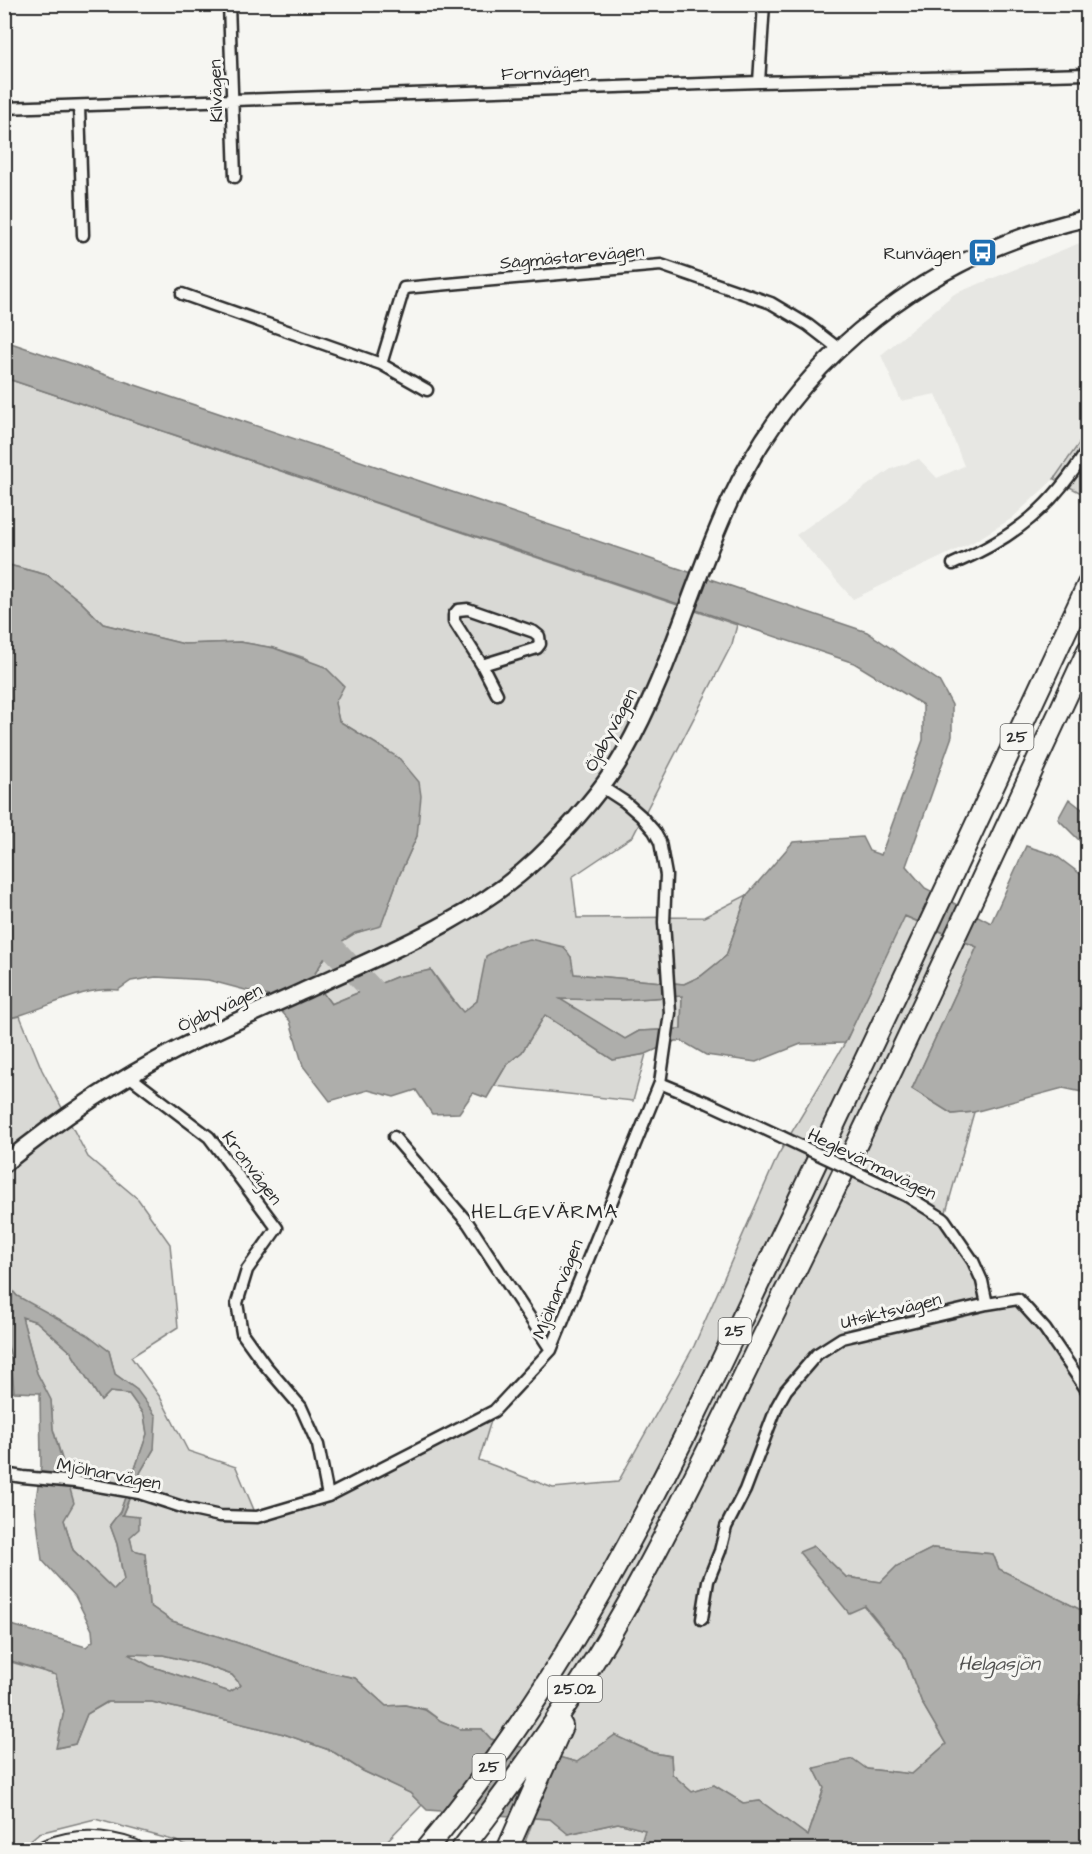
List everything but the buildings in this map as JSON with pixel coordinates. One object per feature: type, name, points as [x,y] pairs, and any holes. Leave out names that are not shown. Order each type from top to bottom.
[{"type":"highway","name":"25","points":[[425,1850],[527,1713],[566,1654],[618,1566],[672,1462],[923,939],[1088,584]]},
{"type":"highway","name":"25","points":[[599,1651],[641,1581],[697,1473],[949,949],[1088,650]]},
{"type":"highway","name":"25.02","points":[[461,1850],[554,1731],[599,1651]]},
{"type":"highway","points":[[507,1850],[554,1731]]},
{"type":"highway","points":[[412,1850],[445,1826]]},
{"type":"highway","points":[[47,1850],[74,1842],[90,1841],[133,1850]]},
{"type":"street","name":"Kilvägen","points":[[229,4],[235,177]]},
{"type":"street","points":[[759,82],[764,4]]},
{"type":"street","name":"Fornvägen","points":[[4,108],[759,82],[1088,74]]},
{"type":"street","points":[[79,106],[83,235]]},
{"type":"street","name":"Öjabyvägen","points":[[4,1164],[73,1112],[129,1076],[181,1048],[431,931],[512,881],[541,855],[602,787],[623,755],[642,719],[728,506],[760,446],[794,398],[839,349],[884,310],[907,294],[964,261],[1009,242],[1062,224],[1088,218]]},
{"type":"street","name":"Sågmästarevägen","points":[[381,364],[404,288],[661,265],[771,303],[808,325],[839,349]]},
{"type":"street","points":[[182,294],[381,364],[427,390]]},
{"type":"street","points":[[953,564],[989,549],[1028,522],[1072,475],[1088,449]]},
{"type":"street","points":[[482,665],[537,648],[540,644],[539,636],[468,609],[458,610],[454,615],[454,621],[497,694]]},
{"type":"street","name":"Mjölnarvägen","points":[[4,1474],[23,1478],[75,1482],[140,1493],[189,1509],[220,1516],[257,1517],[328,1496],[494,1411],[551,1350],[660,1083],[668,1024],[669,1002],[664,921],[666,875],[660,842],[641,816],[602,787]]},
{"type":"street","name":"Kronvägen","points":[[129,1076],[209,1137],[276,1228],[247,1269],[237,1303],[242,1333],[265,1365],[301,1407],[318,1445],[328,1496]]},
{"type":"street","name":"Heglevärmavägen","points":[[660,1083],[907,1196],[944,1219],[973,1261],[982,1281],[987,1304]]},
{"type":"street","points":[[394,1137],[468,1223],[551,1350]]},
{"type":"street","points":[[987,1304],[1018,1299],[1045,1329],[1088,1392]]},
{"type":"street","name":"Utsiktsvägen","points":[[702,1619],[708,1581],[720,1551],[726,1527],[745,1490],[777,1406],[786,1390],[817,1354],[842,1338],[987,1304]]},
{"type":"shaded area","points":[[1087,240],[1087,432],[1085,437],[1054,479],[1011,519],[973,542],[853,599],[796,535],[891,469],[919,459],[937,478],[964,466],[936,394],[901,401],[881,355],[954,294]]},
{"type":"shaded area","points":[[5,378],[737,625],[732,644],[633,836],[572,877],[577,918],[704,917],[747,895],[726,956],[701,976],[684,984],[573,974],[571,957],[481,985],[477,1001],[463,1013],[431,970],[396,977],[331,1004],[312,978],[331,948],[355,933],[381,925],[417,836],[386,750],[339,721],[335,704],[308,659],[274,648],[240,642],[184,644],[103,624],[80,601],[47,575],[5,564]]},
{"type":"shaded area","points":[[1087,432],[1087,496],[1054,479]]},
{"type":"shaded area","points":[[904,916],[977,947],[912,1089],[952,1114],[974,1112],[944,1219],[973,1261],[987,1304],[1018,1299],[1087,1392],[1087,1613],[999,1569],[993,1554],[933,1548],[897,1566],[881,1582],[846,1577],[814,1546],[903,1653],[922,1703],[946,1744],[912,1774],[867,1769],[814,1768],[824,1788],[808,1836],[760,1801],[743,1803],[714,1785],[692,1792],[672,1774],[671,1756],[654,1753],[615,1735],[577,1762],[491,1739],[482,1729],[460,1729],[441,1721],[425,1709],[405,1705],[386,1706],[355,1678],[322,1671],[172,1621],[149,1605],[145,1553],[133,1550],[122,1516],[141,1471],[154,1449],[137,1390],[115,1374],[109,1351],[17,1296],[5,1281],[5,1019],[20,1016],[42,1070],[88,1157],[138,1199],[170,1244],[178,1327],[131,1357],[160,1397],[188,1451],[236,1467],[257,1517],[328,1496],[494,1411],[479,1460],[553,1488],[618,1482],[694,1346],[778,1155],[845,1043]]},
{"type":"shaded area","points":[[682,996],[681,1029],[639,1031],[625,1039],[558,999],[622,1000]]},
{"type":"shaded area","points":[[545,1015],[613,1060],[646,1054],[633,1101],[494,1086],[507,1064],[522,1052]]},
{"type":"shaded area","points":[[22,1317],[37,1322],[71,1352],[101,1401],[110,1392],[129,1394],[144,1415],[147,1434],[120,1512],[110,1525],[117,1544],[124,1580],[114,1590],[73,1550],[64,1520],[64,1465],[53,1429],[51,1401],[37,1373]]},
{"type":"shaded area","points":[[4,1337],[11,1356],[14,1392],[5,1393]]},
{"type":"shaded area","points":[[126,1654],[163,1655],[204,1665],[232,1675],[241,1685],[230,1692],[150,1666]]},
{"type":"shaded area","points":[[4,1660],[56,1675],[64,1711],[57,1748],[75,1744],[87,1714],[108,1702],[152,1702],[284,1734],[332,1751],[363,1771],[410,1793],[422,1805],[379,1849],[192,1849],[176,1841],[95,1819],[39,1833],[20,1849],[5,1849]]},
{"type":"shaded area","points":[[534,1818],[550,1819],[569,1834],[618,1823],[646,1830],[639,1849],[522,1850]]},
{"type":"water","points":[[5,341],[867,632],[939,681],[952,705],[952,736],[906,866],[925,888],[991,923],[1026,846],[1055,855],[1087,879],[1087,1093],[1063,1088],[974,1112],[952,1114],[912,1089],[977,947],[905,916],[845,1043],[801,1044],[756,1062],[706,1055],[682,1041],[675,1041],[646,1054],[613,1060],[545,1015],[522,1052],[507,1064],[487,1098],[473,1093],[459,1113],[432,1114],[416,1090],[394,1097],[368,1090],[330,1101],[303,1066],[290,1021],[268,996],[208,980],[156,977],[131,981],[118,990],[89,992],[5,1019],[5,564],[47,575],[80,601],[103,624],[184,644],[240,642],[274,648],[325,667],[344,686],[335,703],[339,721],[399,758],[419,782],[421,796],[417,836],[399,876],[381,926],[355,933],[331,948],[312,978],[331,1004],[396,977],[431,970],[463,1012],[477,1001],[486,956],[508,944],[530,939],[564,947],[571,957],[574,974],[684,984],[701,976],[726,956],[747,895],[793,842],[862,837],[869,851],[881,855],[923,740],[923,705],[854,663],[5,378]],"holes":[[[682,996],[681,1029],[639,1031],[625,1039],[560,999],[622,1000]]]},
{"type":"water","points":[[1069,799],[1087,813],[1087,848],[1058,819]]},
{"type":"water","name":"Helgasjön","points":[[4,1281],[17,1296],[88,1335],[109,1351],[115,1374],[137,1390],[156,1416],[154,1449],[141,1471],[122,1515],[139,1517],[139,1529],[130,1537],[133,1550],[145,1553],[149,1605],[172,1621],[322,1671],[355,1678],[386,1706],[405,1705],[425,1710],[441,1721],[460,1729],[482,1729],[491,1739],[577,1762],[615,1735],[653,1753],[671,1756],[672,1774],[692,1792],[714,1785],[743,1803],[760,1801],[808,1836],[824,1788],[814,1768],[853,1759],[867,1769],[912,1774],[946,1744],[922,1703],[903,1653],[865,1606],[849,1613],[799,1552],[814,1546],[846,1577],[881,1582],[897,1566],[933,1548],[993,1554],[999,1569],[1087,1613],[1087,1687],[1080,1695],[1079,1705],[1087,1707],[1087,1849],[639,1849],[645,1830],[618,1823],[568,1834],[550,1819],[427,1810],[410,1793],[363,1771],[332,1751],[284,1734],[152,1702],[107,1702],[87,1714],[75,1744],[56,1748],[64,1711],[56,1675],[5,1659],[5,1623],[86,1647],[93,1641],[92,1630],[75,1596],[42,1560],[35,1506],[41,1466],[40,1393],[14,1392],[11,1356],[5,1337]],"holes":[[[22,1317],[37,1322],[71,1352],[101,1401],[110,1392],[129,1394],[144,1415],[147,1434],[120,1512],[110,1525],[117,1544],[124,1580],[114,1590],[73,1550],[64,1520],[74,1503],[53,1429],[51,1400],[37,1373]],[[128,1654],[163,1655],[204,1665],[232,1675],[241,1685],[230,1692],[150,1666]]]},
{"type":"waterway","points":[[309,923],[392,1011]]},
{"type":"place","name":"Runvägen","points":[[982,253]]},
{"type":"district","name":"HELGEVÄRMA","points":[[545,1212]]}]
